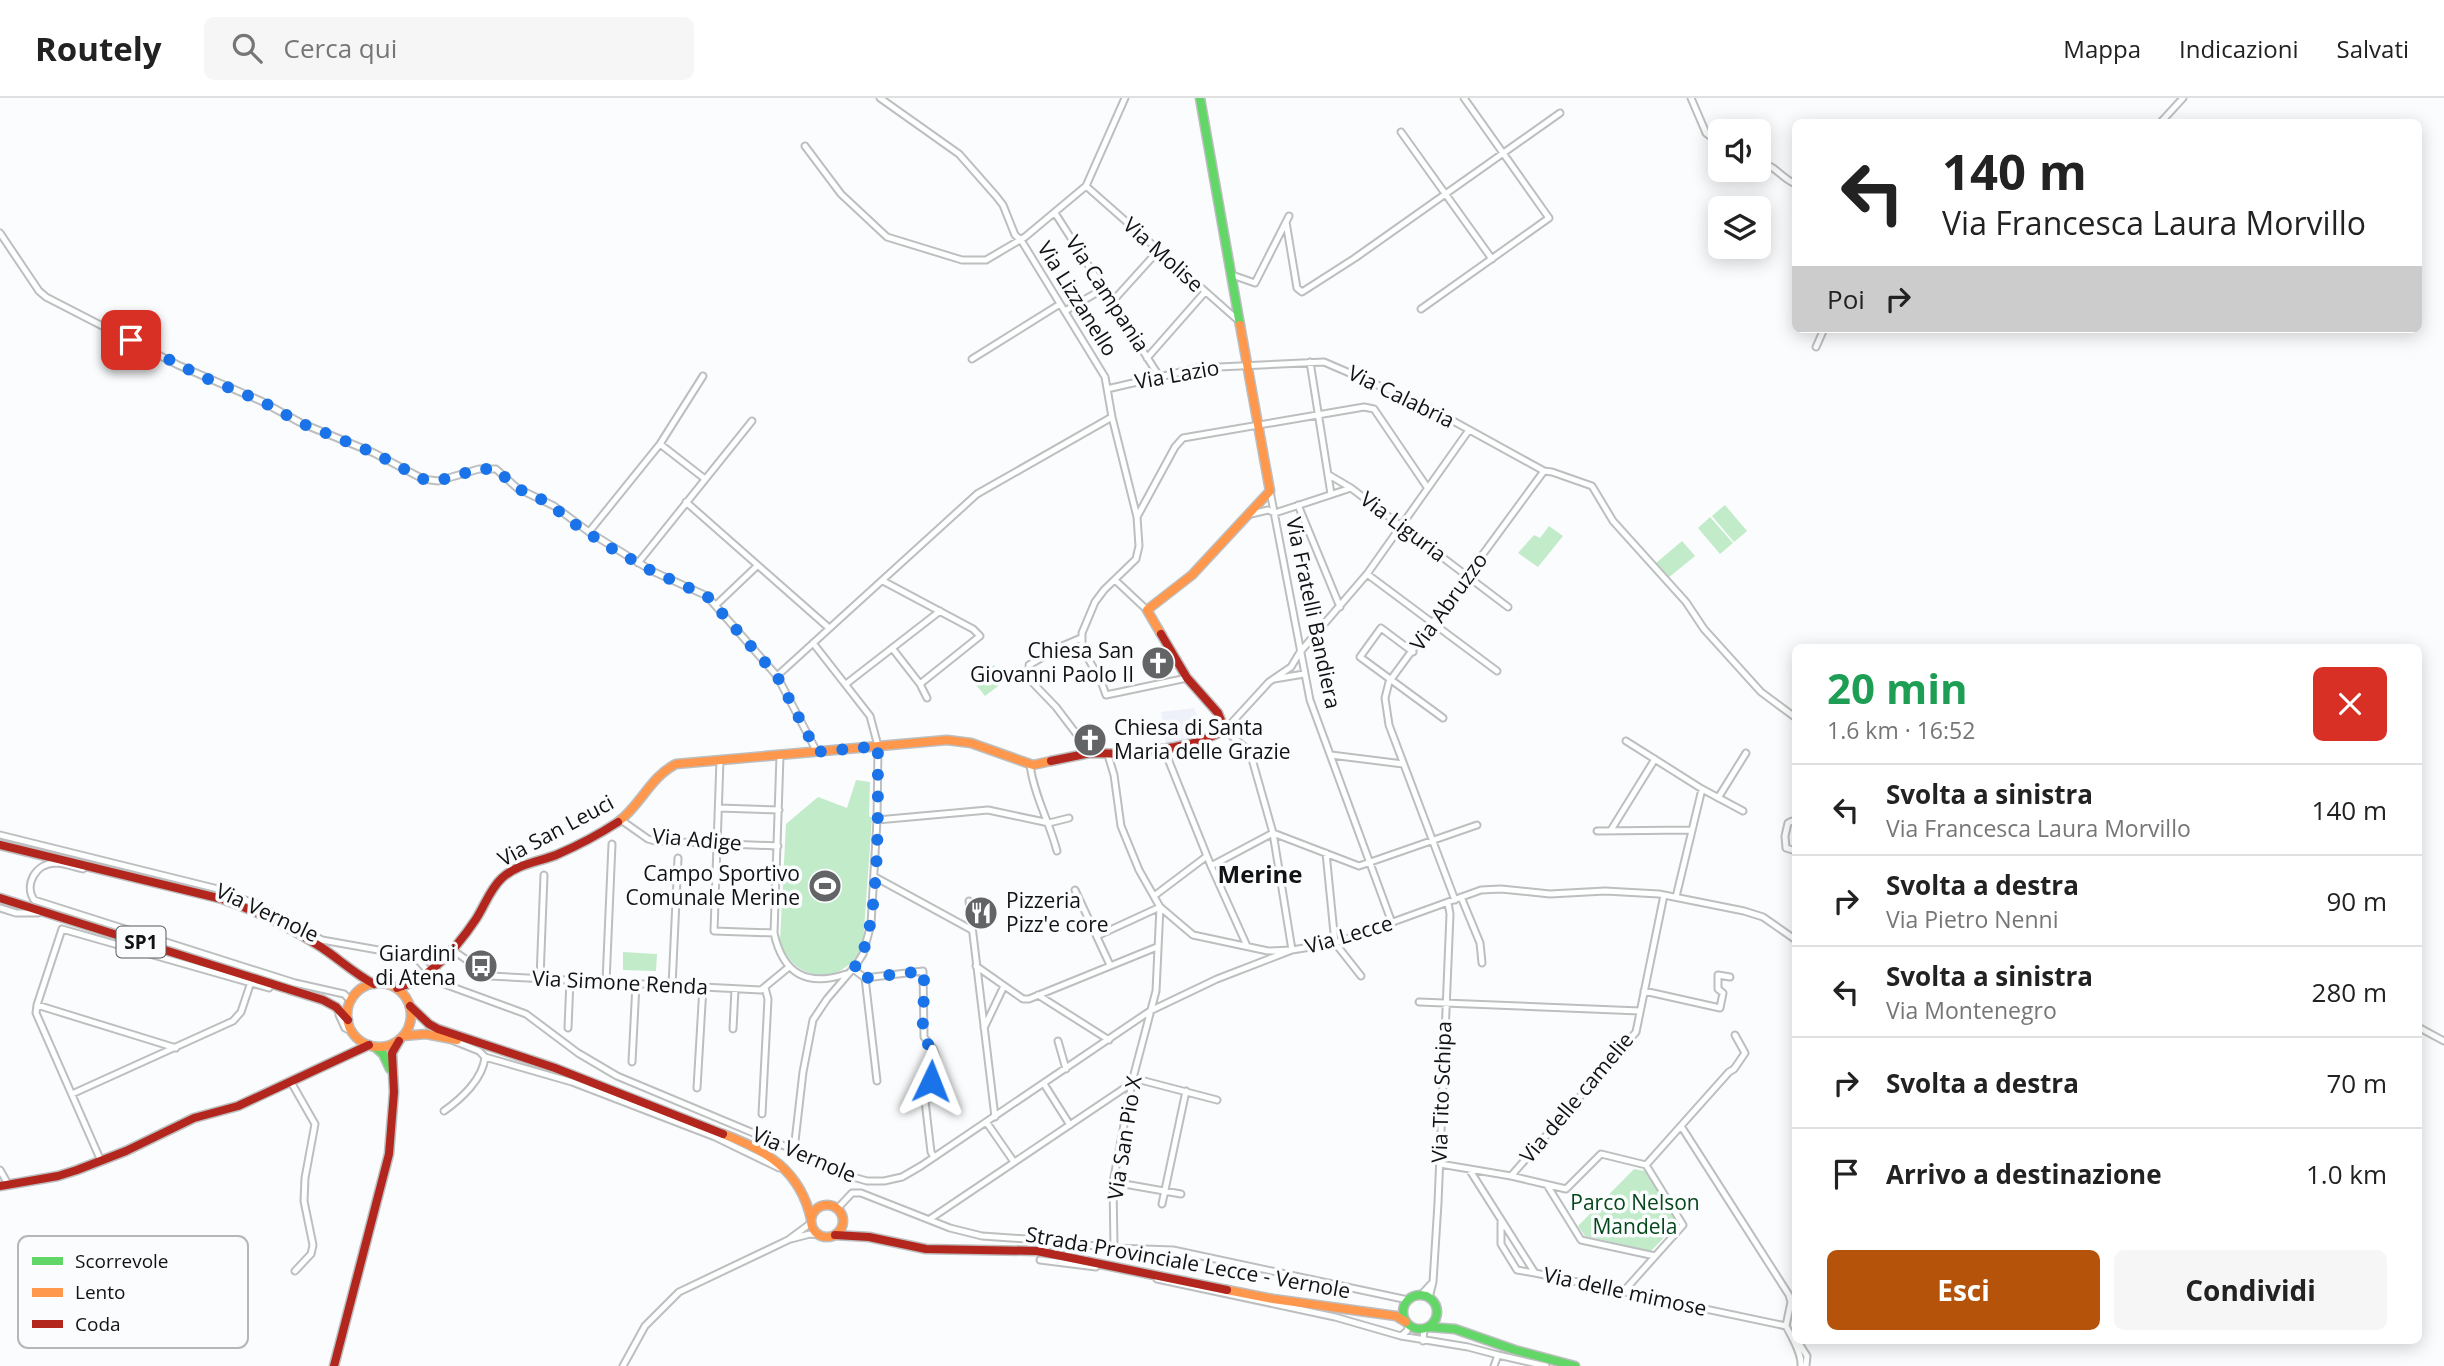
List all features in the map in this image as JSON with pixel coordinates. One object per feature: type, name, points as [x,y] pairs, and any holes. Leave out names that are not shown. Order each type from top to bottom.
[{"type":"main road","name":"Via Fratelli Bandiera","points":[[1200,98],[1270,491]]},
{"type":"main road","points":[[1030,765],[1090,753],[1108,755],[1164,749],[1199,741],[1225,730],[1218,713],[1187,678],[1147,610],[1192,575],[1270,491]]},
{"type":"main road","name":"Via San Leuci","points":[[416,981],[451,949],[507,873],[564,851],[621,820],[650,783],[667,767],[690,762],[958,741],[971,743],[1030,765]]},
{"type":"main road","points":[[0,845],[124,874],[248,908],[316,944],[357,975],[374,984]]},
{"type":"main road","name":"SP1","points":[[0,898],[323,1000],[336,1007],[348,1020]]},
{"type":"main road","points":[[392,1075],[388,1062],[372,1046],[353,1033],[348,1020],[351,1001],[359,990],[374,984],[397,988],[416,981]]},
{"type":"main road","points":[[334,1366],[389,1154],[394,1093],[392,1053],[410,1025],[409,1003],[416,981]]},
{"type":"main road","points":[[397,988],[429,1024],[500,1051]]},
{"type":"main road","points":[[340,1057],[350,1044],[353,1033]]},
{"type":"main road","points":[[4,1185],[58,1176],[101,1161],[194,1118],[238,1105],[291,1082],[340,1057],[372,1046],[391,1045],[401,1038],[426,1034],[500,1051],[555,1068],[755,1146],[782,1164],[813,1200],[837,1209]]},
{"type":"main road","points":[[801,1189],[810,1207],[811,1221],[820,1235]]},
{"type":"main road","points":[[811,1221],[816,1210],[825,1205]]},
{"type":"main road","name":"Strada Provinciale Lecce - Vernole","points":[[837,1209],[850,1227],[869,1237]]},
{"type":"main road","points":[[835,1235],[841,1229],[843,1220]]},
{"type":"main road","name":"Strada Provinciale Lecce - Vernole","points":[[820,1235],[869,1237],[926,1249],[1037,1251],[1273,1299],[1396,1316],[1407,1324],[1426,1328],[1444,1325],[1575,1366]]},
{"type":"main road","name":"Strada Provinciale Lecce - Vernole","points":[[1376,1313],[1425,1296],[1433,1301],[1437,1312],[1458,1329]]},
{"type":"main road","points":[[1406,1303],[1403,1317],[1407,1324]]},
{"type":"main road","points":[[1426,1328],[1435,1321],[1437,1312]]},
{"type":"street","name":"Via Lizzanello","points":[[880,98],[958,154],[996,196],[1003,205],[1015,235],[1021,240],[1105,377],[1137,517],[1139,546],[1136,559],[1104,590],[1096,602],[1081,638]]},
{"type":"street","points":[[805,146],[841,194],[887,237],[962,260],[986,260],[1021,240],[1086,186],[1125,98]]},
{"type":"street","points":[[1421,309],[1549,218],[1464,98]]},
{"type":"street","points":[[1691,98],[1708,135]]},
{"type":"street","points":[[2164,119],[2183,98]]},
{"type":"street","points":[[1232,275],[1255,283],[1287,219],[1297,288],[1302,292],[1355,258],[1560,113]]},
{"type":"street","points":[[1401,132],[1492,259]]},
{"type":"street","points":[[1771,166],[1780,176],[1792,182]]},
{"type":"street","name":"Via Molise","points":[[1086,186],[1240,322]]},
{"type":"street","name":"Via Campania","points":[[1055,213],[1159,376]]},
{"type":"street","points":[[0,233],[39,291],[91,321],[203,377],[261,401],[301,423],[374,453],[423,479],[438,481],[479,469],[496,469],[517,488],[547,502],[652,571],[697,590],[716,605],[777,676],[817,752]]},
{"type":"street","points":[[1111,303],[1158,251]]},
{"type":"street","points":[[1065,311],[1103,289]]},
{"type":"street","points":[[1147,358],[1205,292]]},
{"type":"street","points":[[972,359],[1060,304]]},
{"type":"street","points":[[1816,346],[1822,333]]},
{"type":"street","points":[[1310,362],[1331,494]]},
{"type":"street","name":"Via Lazio","points":[[1107,389],[1198,368],[1248,364]]},
{"type":"street","name":"Via Calabria","points":[[1248,364],[1331,364],[1426,406],[1544,471],[1592,486],[1613,521],[1686,602],[1704,629],[1761,692],[1792,715]]},
{"type":"street","points":[[589,532],[660,443],[703,376]]},
{"type":"street","points":[[1137,517],[1178,442],[1183,438],[1371,407],[1427,487]]},
{"type":"street","points":[[777,676],[977,494],[1112,417]]},
{"type":"street","points":[[638,562],[752,421]]},
{"type":"street","points":[[1292,950],[1274,834],[1250,752],[1225,730],[1274,679],[1291,667],[1300,652],[1340,607],[1469,430]]},
{"type":"street","points":[[660,443],[705,480]]},
{"type":"street","name":"Via Abruzzo","points":[[1391,680],[1544,471]]},
{"type":"street","name":"Via Liguria","points":[[1329,475],[1351,488],[1508,607]]},
{"type":"street","points":[[1250,514],[1268,510],[1275,513],[1351,488]]},
{"type":"street","name":"Via Fratelli Bandiera","points":[[1270,491],[1310,700],[1392,923]]},
{"type":"street","points":[[686,502],[829,628]]},
{"type":"street","points":[[1298,505],[1340,607]]},
{"type":"street","points":[[716,605],[757,566]]},
{"type":"street","points":[[1367,573],[1497,671]]},
{"type":"street","points":[[1115,580],[1147,610]]},
{"type":"street","points":[[883,581],[973,629],[979,636],[920,684]]},
{"type":"street","points":[[846,684],[940,611]]},
{"type":"street","points":[[1413,652],[1381,628],[1360,657],[1443,718]]},
{"type":"street","points":[[1078,736],[1056,707],[1030,680],[1029,665],[1081,638],[1086,657],[1106,695],[1187,678]]},
{"type":"street","points":[[794,1150],[803,1072],[813,1020],[863,954],[871,924],[875,877],[878,746],[870,716],[813,643]]},
{"type":"street","points":[[892,648],[920,684],[927,698]]},
{"type":"street","points":[[1274,679],[1304,674]]},
{"type":"street","points":[[1391,680],[1385,698],[1386,716],[1455,900],[1480,943],[1482,963]]},
{"type":"street","points":[[1626,741],[1702,789],[1743,811]]},
{"type":"street","points":[[1164,749],[1211,866],[1247,946]]},
{"type":"street","points":[[1718,798],[1746,753]]},
{"type":"street","name":"Via Lecce","points":[[1108,755],[1114,775],[1121,826],[1139,870],[1160,907],[1193,935],[1268,951],[1292,950],[1335,943],[1481,890],[1501,889],[1550,894],[1605,891],[1664,895],[1763,917],[1792,937]]},
{"type":"street","points":[[1331,755],[1403,764]]},
{"type":"street","points":[[780,756],[774,933],[777,950],[797,974],[813,980],[828,979],[851,971],[865,978],[923,971],[924,1037],[935,1052],[936,1058],[925,1108],[934,1157]]},
{"type":"street","points":[[1611,830],[1655,759]]},
{"type":"street","points":[[720,760],[714,931],[774,933]]},
{"type":"street","points":[[1030,765],[1033,787],[1049,823],[1057,851]]},
{"type":"street","points":[[1676,897],[1702,789]]},
{"type":"street","points":[[719,808],[779,810]]},
{"type":"street","points":[[877,820],[988,810],[1049,823],[1069,818]]},
{"type":"street","name":"Via Adige","points":[[621,820],[655,841],[778,846]]},
{"type":"street","points":[[1792,822],[1788,823],[1785,836],[1787,848],[1792,850]]},
{"type":"street","points":[[1211,866],[1274,834],[1359,866],[1477,825]]},
{"type":"street","points":[[1597,831],[1691,830]]},
{"type":"street","name":"Via Vernole","points":[[0,835],[214,888],[256,904],[322,940],[412,956],[436,981],[526,1014],[578,1053],[617,1076],[794,1150],[846,1175],[874,1181],[902,1177],[1152,1010],[1217,979],[1292,950]]},
{"type":"street","points":[[606,982],[612,844]]},
{"type":"street","points":[[1326,853],[1335,943],[1361,976]]},
{"type":"street","points":[[1154,896],[1207,856]]},
{"type":"street","points":[[672,986],[678,858]]},
{"type":"street","points":[[124,874],[110,874],[55,863],[43,867],[36,874],[30,882],[29,892],[34,901],[283,980],[344,993],[351,1001]]},
{"type":"street","points":[[540,978],[544,875]]},
{"type":"street","points":[[875,877],[972,930]]},
{"type":"street","points":[[1074,890],[1110,965]]},
{"type":"street","name":"Via delle camelie","points":[[1511,1176],[1633,1037],[1664,895]]},
{"type":"street","name":"Via Tito Schipa","points":[[1425,1296],[1433,1282],[1450,914],[1455,900]]},
{"type":"street","points":[[969,901],[995,1117]]},
{"type":"street","points":[[1097,936],[1160,907],[1156,991],[1152,1010]]},
{"type":"street","points":[[0,908],[16,913],[44,914]]},
{"type":"street","points":[[101,1161],[37,1015],[37,1005],[62,929],[324,1005],[335,1010],[345,1028],[353,1033]]},
{"type":"street","points":[[976,966],[1023,999],[1157,947]]},
{"type":"street","name":"Via Simone Renda","points":[[451,949],[490,976],[735,989],[765,988]]},
{"type":"street","points":[[441,959],[439,974],[444,982]]},
{"type":"street","points":[[762,1114],[768,999],[765,988],[789,967]]},
{"type":"street","name":"Via Vernole","points":[[428,970],[435,970],[439,974]]},
{"type":"street","points":[[1644,992],[1720,1008],[1723,993],[1718,989],[1718,975],[1730,977]]},
{"type":"street","points":[[865,978],[877,1081]]},
{"type":"street","points":[[568,1028],[570,980]]},
{"type":"street","points":[[72,1094],[225,1026],[238,1017],[251,982]]},
{"type":"street","points":[[632,1062],[636,984]]},
{"type":"street","points":[[984,1028],[1004,986]]},
{"type":"street","points":[[697,1088],[702,987]]},
{"type":"street","points":[[733,1029],[735,989]]},
{"type":"street","points":[[1038,995],[1109,1040]]},
{"type":"street","points":[[1419,1002],[1640,1011]]},
{"type":"street","points":[[37,1005],[176,1048]]},
{"type":"street","name":"Via San Pio X","points":[[1114,1248],[1113,1182],[1133,1080],[1152,1010]]},
{"type":"street","points":[[2422,1029],[2444,1041]]},
{"type":"street","points":[[1646,1165],[1734,1069],[1745,1053],[1735,1035]]},
{"type":"street","points":[[452,1039],[479,1051],[485,1057],[572,1082],[715,1137],[788,1173]]},
{"type":"street","points":[[1058,1041],[1066,1069]]},
{"type":"street","points":[[444,1111],[463,1096],[484,1065],[485,1057]]},
{"type":"street","points":[[484,1065],[499,1061]]},
{"type":"street","points":[[930,1219],[1133,1080],[1217,1100]]},
{"type":"street","points":[[291,1082],[315,1125],[305,1178],[304,1201],[313,1245],[311,1254],[295,1271]]},
{"type":"street","points":[[1044,1084],[1070,1125]]},
{"type":"street","points":[[1162,1204],[1186,1091]]},
{"type":"street","points":[[987,1122],[1014,1163]]},
{"type":"street","points":[[1681,1126],[1791,1298],[1786,1326],[1792,1334]]},
{"type":"street","points":[[1440,1164],[1566,1189],[1601,1154],[1646,1165],[1683,1225],[1624,1291]]},
{"type":"street","name":"Via delle mimose","points":[[1469,1169],[1535,1273],[1786,1326]]},
{"type":"street","points":[[0,1170],[4,1185]]},
{"type":"street","points":[[1113,1182],[1181,1194]]},
{"type":"street","points":[[1547,1185],[1581,1240],[1656,1256]]},
{"type":"street","points":[[837,1209],[852,1194],[861,1193],[950,1228],[982,1236],[1114,1248],[1173,1250],[1406,1303]]},
{"type":"street","points":[[1501,1220],[1501,1244],[1517,1270],[1535,1273]]},
{"type":"street","points":[[788,1240],[811,1221]]},
{"type":"street","points":[[623,1366],[645,1326],[679,1292],[788,1240],[810,1234],[820,1235]]},
{"type":"street","points":[[1040,1259],[1118,1271],[1335,1317],[1401,1336],[1468,1347],[1546,1366]]},
{"type":"street","points":[[1401,1336],[1406,1331],[1407,1324]]},
{"type":"street","points":[[1423,1340],[1426,1328]]},
{"type":"street","points":[[1794,1344],[1800,1354],[1801,1366]]},
{"type":"street","points":[[1799,1344],[1807,1356],[1806,1366]]},
{"type":"street","points":[[1494,1366],[1498,1355]]},
{"type":"shaded area","points":[[1194,708],[1206,736],[1166,744],[1161,712]]},
{"type":"green space","points":[[1725,505],[1747,531],[1734,542],[1712,516]]},
{"type":"green space","points":[[1710,517],[1733,543],[1720,554],[1698,528]]},
{"type":"green space","points":[[1549,526],[1563,536],[1538,567],[1518,553],[1534,535],[1540,538]]},
{"type":"green space","points":[[1682,541],[1695,556],[1668,578],[1656,563]]},
{"type":"green space","points":[[994,665],[1006,680],[985,696],[973,681]]},
{"type":"green space","name":"Campo Sportivo Comunale Merine","points":[[856,780],[870,782],[869,816],[872,818],[863,944],[845,968],[820,975],[796,966],[780,940],[786,824],[818,797],[847,808]]},
{"type":"green space","points":[[623,952],[657,954],[656,971],[623,970]]},
{"type":"green space","name":"Parco Nelson Mandela","points":[[1634,1169],[1645,1171],[1678,1223],[1651,1251],[1585,1236],[1578,1226]]},
{"type":"traffic: fast","points":[[1200,98],[1240,325]]},
{"type":"traffic: fast","points":[[375,1047],[383,1054],[390,1069]]},
{"type":"traffic: fast","points":[[1420,1295],[1432,1300],[1437,1312],[1432,1324],[1420,1329],[1408,1324],[1403,1312],[1408,1300],[1420,1295]]},
{"type":"traffic: fast","points":[[1428,1327],[1455,1329],[1515,1350],[1575,1366]]},
{"type":"traffic: slow","points":[[1161,634],[1147,610],[1192,575],[1270,491],[1240,325]]},
{"type":"traffic: slow","points":[[618,822],[659,776],[676,764],[947,740],[971,743],[1033,765],[1051,761]]},
{"type":"traffic: slow","points":[[379,983],[397,989],[405,997],[411,1015],[405,1033],[397,1041],[379,1047],[361,1041],[353,1033],[347,1015],[353,997],[361,989],[379,983]]},
{"type":"traffic: slow","points":[[403,1036],[426,1034],[457,1040]]},
{"type":"traffic: slow","points":[[723,1134],[753,1147],[779,1164],[799,1187],[811,1219]]},
{"type":"traffic: slow","points":[[827,1205],[838,1210],[843,1221],[838,1232],[827,1237],[816,1232],[811,1221],[816,1210],[827,1205]]},
{"type":"traffic: slow","points":[[1227,1290],[1396,1316],[1406,1322]]},
{"type":"traffic: jam","points":[[1051,761],[1090,753],[1129,754],[1175,747],[1199,742],[1225,730],[1218,713],[1187,678],[1161,634]]},
{"type":"traffic: jam","points":[[397,988],[421,977],[452,950],[476,919],[494,887],[508,873],[572,848],[618,822]]},
{"type":"traffic: jam","points":[[0,845],[234,903],[305,937],[374,984]]},
{"type":"traffic: jam","points":[[0,898],[323,1000],[336,1007],[348,1020]]},
{"type":"traffic: jam","points":[[410,1006],[438,1029],[555,1068],[723,1134]]},
{"type":"traffic: jam","points":[[334,1366],[389,1154],[394,1092],[392,1053],[399,1041]]},
{"type":"traffic: jam","points":[[0,1186],[77,1170],[126,1151],[194,1118],[238,1106],[369,1045]]},
{"type":"traffic: jam","points":[[835,1235],[869,1237],[926,1249],[1037,1251],[1227,1290]]},
{"type":"place","name":"Chiesa San Giovanni Paolo II","points":[[1158,663]]},
{"type":"place","name":"Chiesa di Santa Maria delle Grazie","points":[[1090,740]]},
{"type":"place","name":"Campo Sportivo Comunale Merine","points":[[825,886]]},
{"type":"place","name":"Pizzeria Pizz'e core","points":[[981,913]]},
{"type":"place","name":"Giardini di Atena","points":[[481,966]]},
{"type":"district","name":"Merine","points":[[1260,875]]},
{"type":"route","points":[[131,340],[203,377],[261,401],[301,423],[374,453],[423,479],[438,481],[469,471],[496,469],[525,494],[554,506],[580,528],[611,548],[652,571],[707,596],[777,676],[817,752],[878,746],[875,877],[871,924],[863,954],[853,969],[865,978],[923,971],[924,1037],[933,1048],[936,1058],[931,1081]]}]
